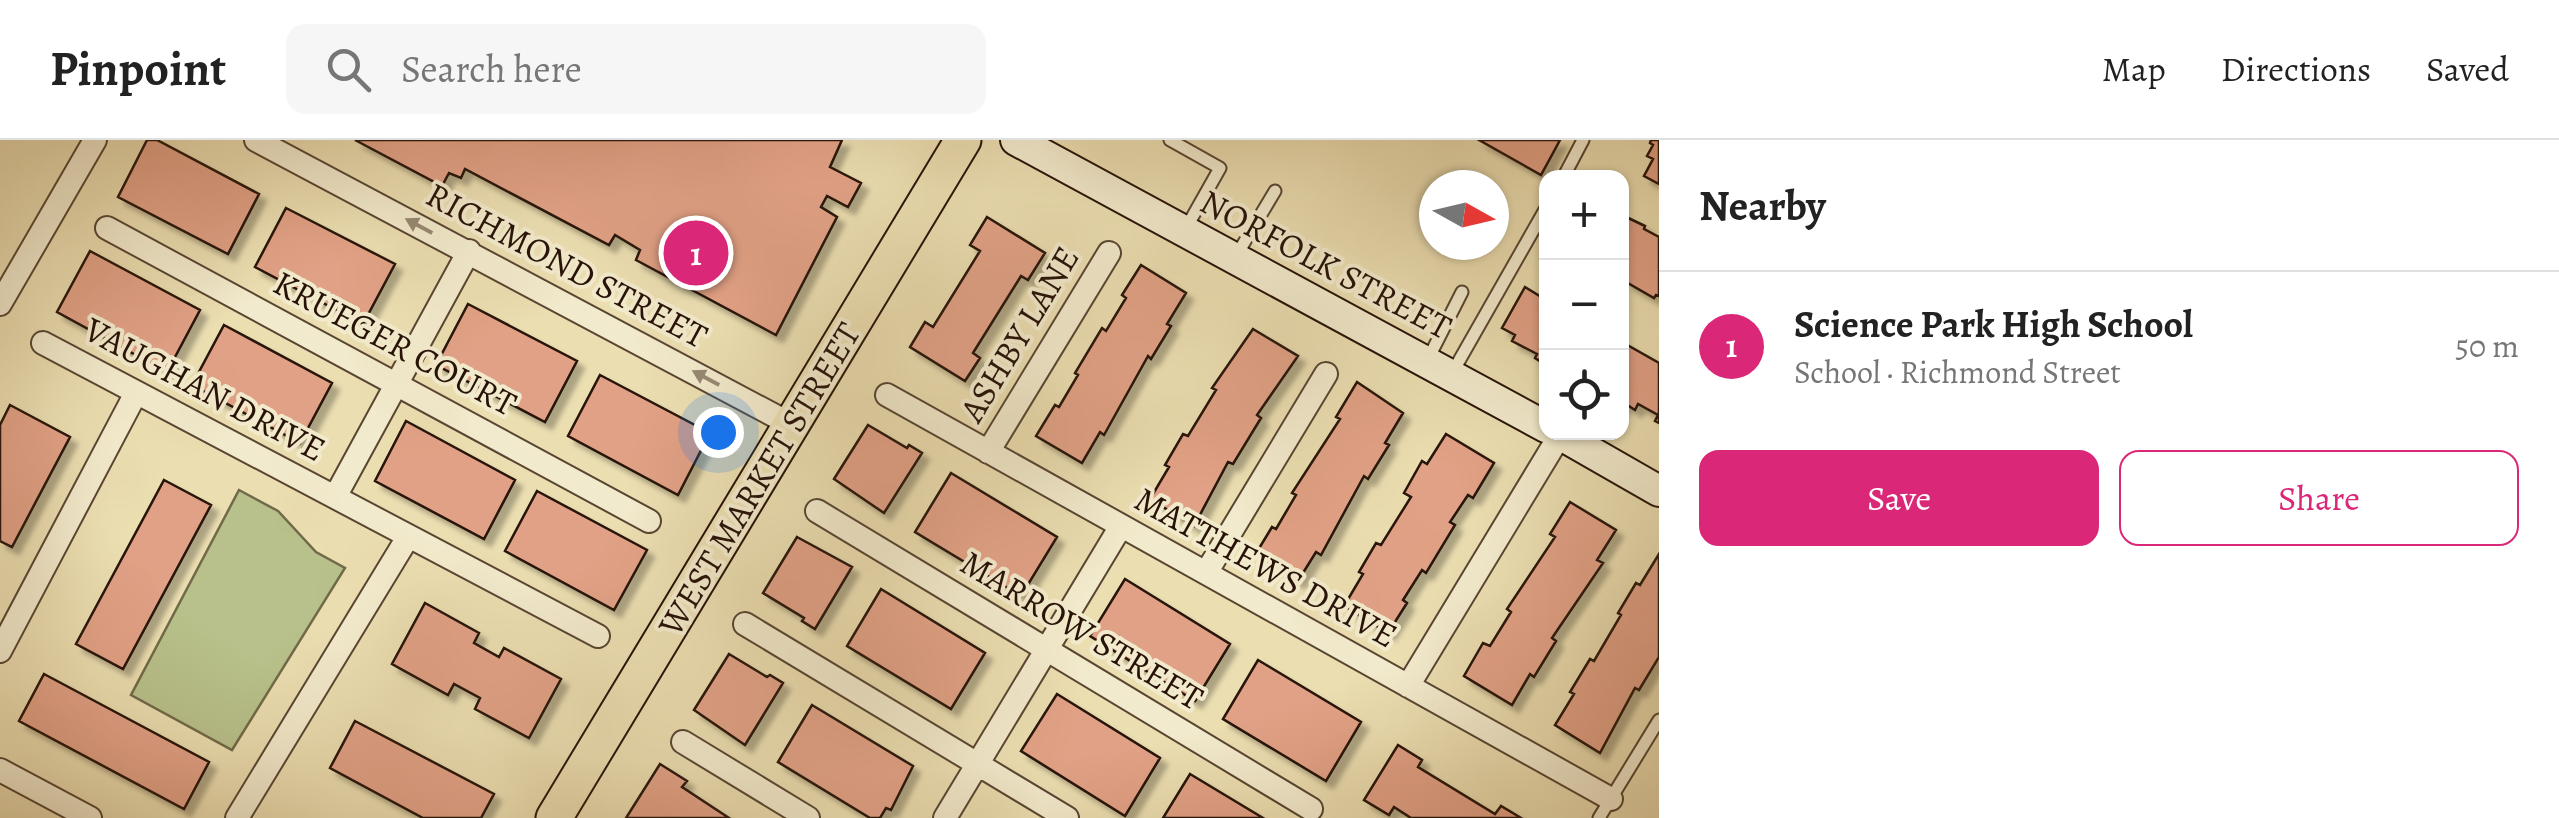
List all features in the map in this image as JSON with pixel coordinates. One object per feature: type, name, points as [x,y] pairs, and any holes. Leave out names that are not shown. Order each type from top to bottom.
[{"type":"main road","name":"WEST MARKET STREET","points":[[554,818],[963,140]]},
{"type":"main road","name":"NORFOLK STREET","points":[[1016,140],[1054,153],[1235,258],[1539,424]]},
{"type":"main road","name":"NORFOLK STREET","points":[[1568,440],[1659,490]]},
{"type":"street","points":[[0,304],[95,140]]},
{"type":"street","name":"RICHMOND STREET","points":[[256,140],[792,424]]},
{"type":"street","name":"KRUEGER COURT","points":[[106,228],[649,521]]},
{"type":"street","name":"VAUGHAN DRIVE","points":[[335,497],[469,251]]},
{"type":"street","name":"ASHBY LANE","points":[[988,452],[1109,254]]},
{"type":"street","name":"VAUGHAN DRIVE","points":[[42,343],[598,636]]},
{"type":"street","points":[[1206,573],[1326,374]]},
{"type":"street","points":[[0,651],[136,393]]},
{"type":"street","name":"MATTHEWS DRIVE","points":[[887,395],[1408,686],[1605,808]]},
{"type":"street","points":[[1408,686],[1549,440]]},
{"type":"street","name":"MARROW STREET","points":[[817,511],[1311,809]]},
{"type":"street","points":[[944,818],[1121,526]]},
{"type":"street","points":[[237,818],[408,537]]},
{"type":"street","points":[[745,624],[1067,818]]},
{"type":"street","points":[[682,742],[808,818]]},
{"type":"street","points":[[0,770],[90,818]]},
{"type":"lane","points":[[1170,140],[1220,168],[1185,230]]},
{"type":"lane","points":[[1567,170],[1583,140]]},
{"type":"lane","points":[[1235,258],[1275,191]]},
{"type":"lane","points":[[1439,368],[1539,218]]},
{"type":"lane","points":[[1439,368],[1462,292]]},
{"type":"lane","points":[[1605,808],[1659,720]]},
{"type":"green space","points":[[239,490],[278,511],[316,552],[345,568],[232,750],[131,695]]},
{"type":"building","points":[[147,140],[157,140],[259,194],[228,254],[118,197]]},
{"type":"building","points":[[355,140],[842,140],[830,167],[861,183],[848,207],[827,196],[821,207],[837,217],[776,335],[636,260],[640,250],[615,235],[609,245],[465,169],[461,178],[449,173],[442,186]]},
{"type":"building","points":[[1479,140],[1560,140],[1539,174]]},
{"type":"building","points":[[1651,140],[1659,140],[1659,184],[1644,176],[1653,159],[1647,156],[1653,145]]},
{"type":"building","points":[[286,208],[395,264],[363,324],[255,267]]},
{"type":"building","points":[[987,217],[1045,253],[1028,280],[1021,276],[973,353],[980,358],[965,381],[910,347],[925,322],[933,327],[980,251],[970,245]]},
{"type":"building","points":[[1629,218],[1659,237],[1659,296],[1654,298],[1629,284]]},
{"type":"building","points":[[90,251],[200,310],[167,372],[57,312]]},
{"type":"building","points":[[1141,265],[1186,293],[1151,359],[1148,356],[1104,435],[1100,432],[1082,463],[1036,436],[1055,405],[1059,407],[1102,328],[1106,331]]},
{"type":"building","points":[[1525,287],[1539,296],[1539,361],[1535,358],[1537,354],[1512,341],[1515,335],[1502,328]]},
{"type":"building","points":[[468,304],[577,361],[545,422],[436,365]]},
{"type":"building","points":[[224,325],[332,383],[300,443],[192,385]]},
{"type":"building","points":[[1253,329],[1298,356],[1257,415],[1261,418],[1233,464],[1228,462],[1194,526],[1150,499],[1183,434],[1188,436],[1216,390],[1212,388]]},
{"type":"building","points":[[1629,346],[1659,363],[1659,423],[1655,421],[1658,415],[1638,404],[1635,410],[1629,406]]},
{"type":"building","points":[[600,375],[710,433],[678,495],[568,436]]},
{"type":"building","points":[[1357,382],[1403,413],[1385,443],[1389,445],[1368,479],[1364,476],[1321,555],[1316,552],[1298,581],[1255,555],[1272,527],[1276,529],[1296,495],[1292,493],[1340,419],[1336,417]]},
{"type":"building","points":[[10,405],[70,437],[12,547],[0,541],[0,425]]},
{"type":"building","points":[[406,421],[515,480],[484,539],[375,481]]},
{"type":"building","points":[[868,425],[922,453],[884,513],[834,479]]},
{"type":"building","points":[[1446,434],[1494,463],[1473,498],[1468,495],[1450,522],[1455,525],[1426,573],[1422,570],[1403,600],[1407,603],[1388,633],[1344,606],[1376,543],[1381,545],[1411,497],[1404,493],[1422,461],[1427,464]]},
{"type":"building","points":[[951,473],[1057,537],[1021,596],[915,532]]},
{"type":"building","points":[[164,480],[211,505],[123,669],[76,644]]},
{"type":"building","points":[[537,491],[647,550],[614,610],[505,551]]},
{"type":"building","points":[[1570,502],[1616,530],[1597,560],[1603,563],[1552,638],[1556,641],[1534,677],[1530,674],[1512,705],[1464,676],[1483,643],[1490,646],[1511,612],[1507,609],[1555,537],[1550,534]]},
{"type":"building","points":[[797,537],[852,567],[815,629],[763,593]]},
{"type":"building","points":[[1659,554],[1659,657],[1639,690],[1635,688],[1600,753],[1555,725],[1574,694],[1570,692],[1590,659],[1594,661],[1636,583],[1640,585]]},
{"type":"building","points":[[1125,579],[1230,644],[1195,701],[1090,636]]},
{"type":"building","points":[[881,589],[985,653],[951,709],[847,646]]},
{"type":"building","points":[[425,603],[479,633],[474,643],[499,657],[504,648],[561,679],[529,738],[475,709],[480,698],[454,684],[448,695],[392,664]]},
{"type":"building","points":[[729,654],[783,683],[745,745],[694,710]]},
{"type":"building","points":[[1258,660],[1361,722],[1326,781],[1223,719]]},
{"type":"building","points":[[44,674],[209,762],[184,809],[19,721]]},
{"type":"building","points":[[1057,694],[1160,758],[1125,816],[1021,751]]},
{"type":"building","points":[[812,705],[913,766],[891,810],[886,808],[880,818],[870,818],[778,762]]},
{"type":"building","points":[[355,721],[494,794],[481,818],[423,818],[330,768]]},
{"type":"building","points":[[1398,745],[1422,760],[1418,767],[1495,814],[1501,806],[1521,818],[1411,818],[1394,807],[1389,815],[1364,800]]},
{"type":"building","points":[[660,764],[687,781],[682,787],[729,818],[626,818]]},
{"type":"building","points":[[1190,774],[1263,818],[1163,818]]},
{"type":"place","name":"Science Park High School","points":[[696,253]]}]
